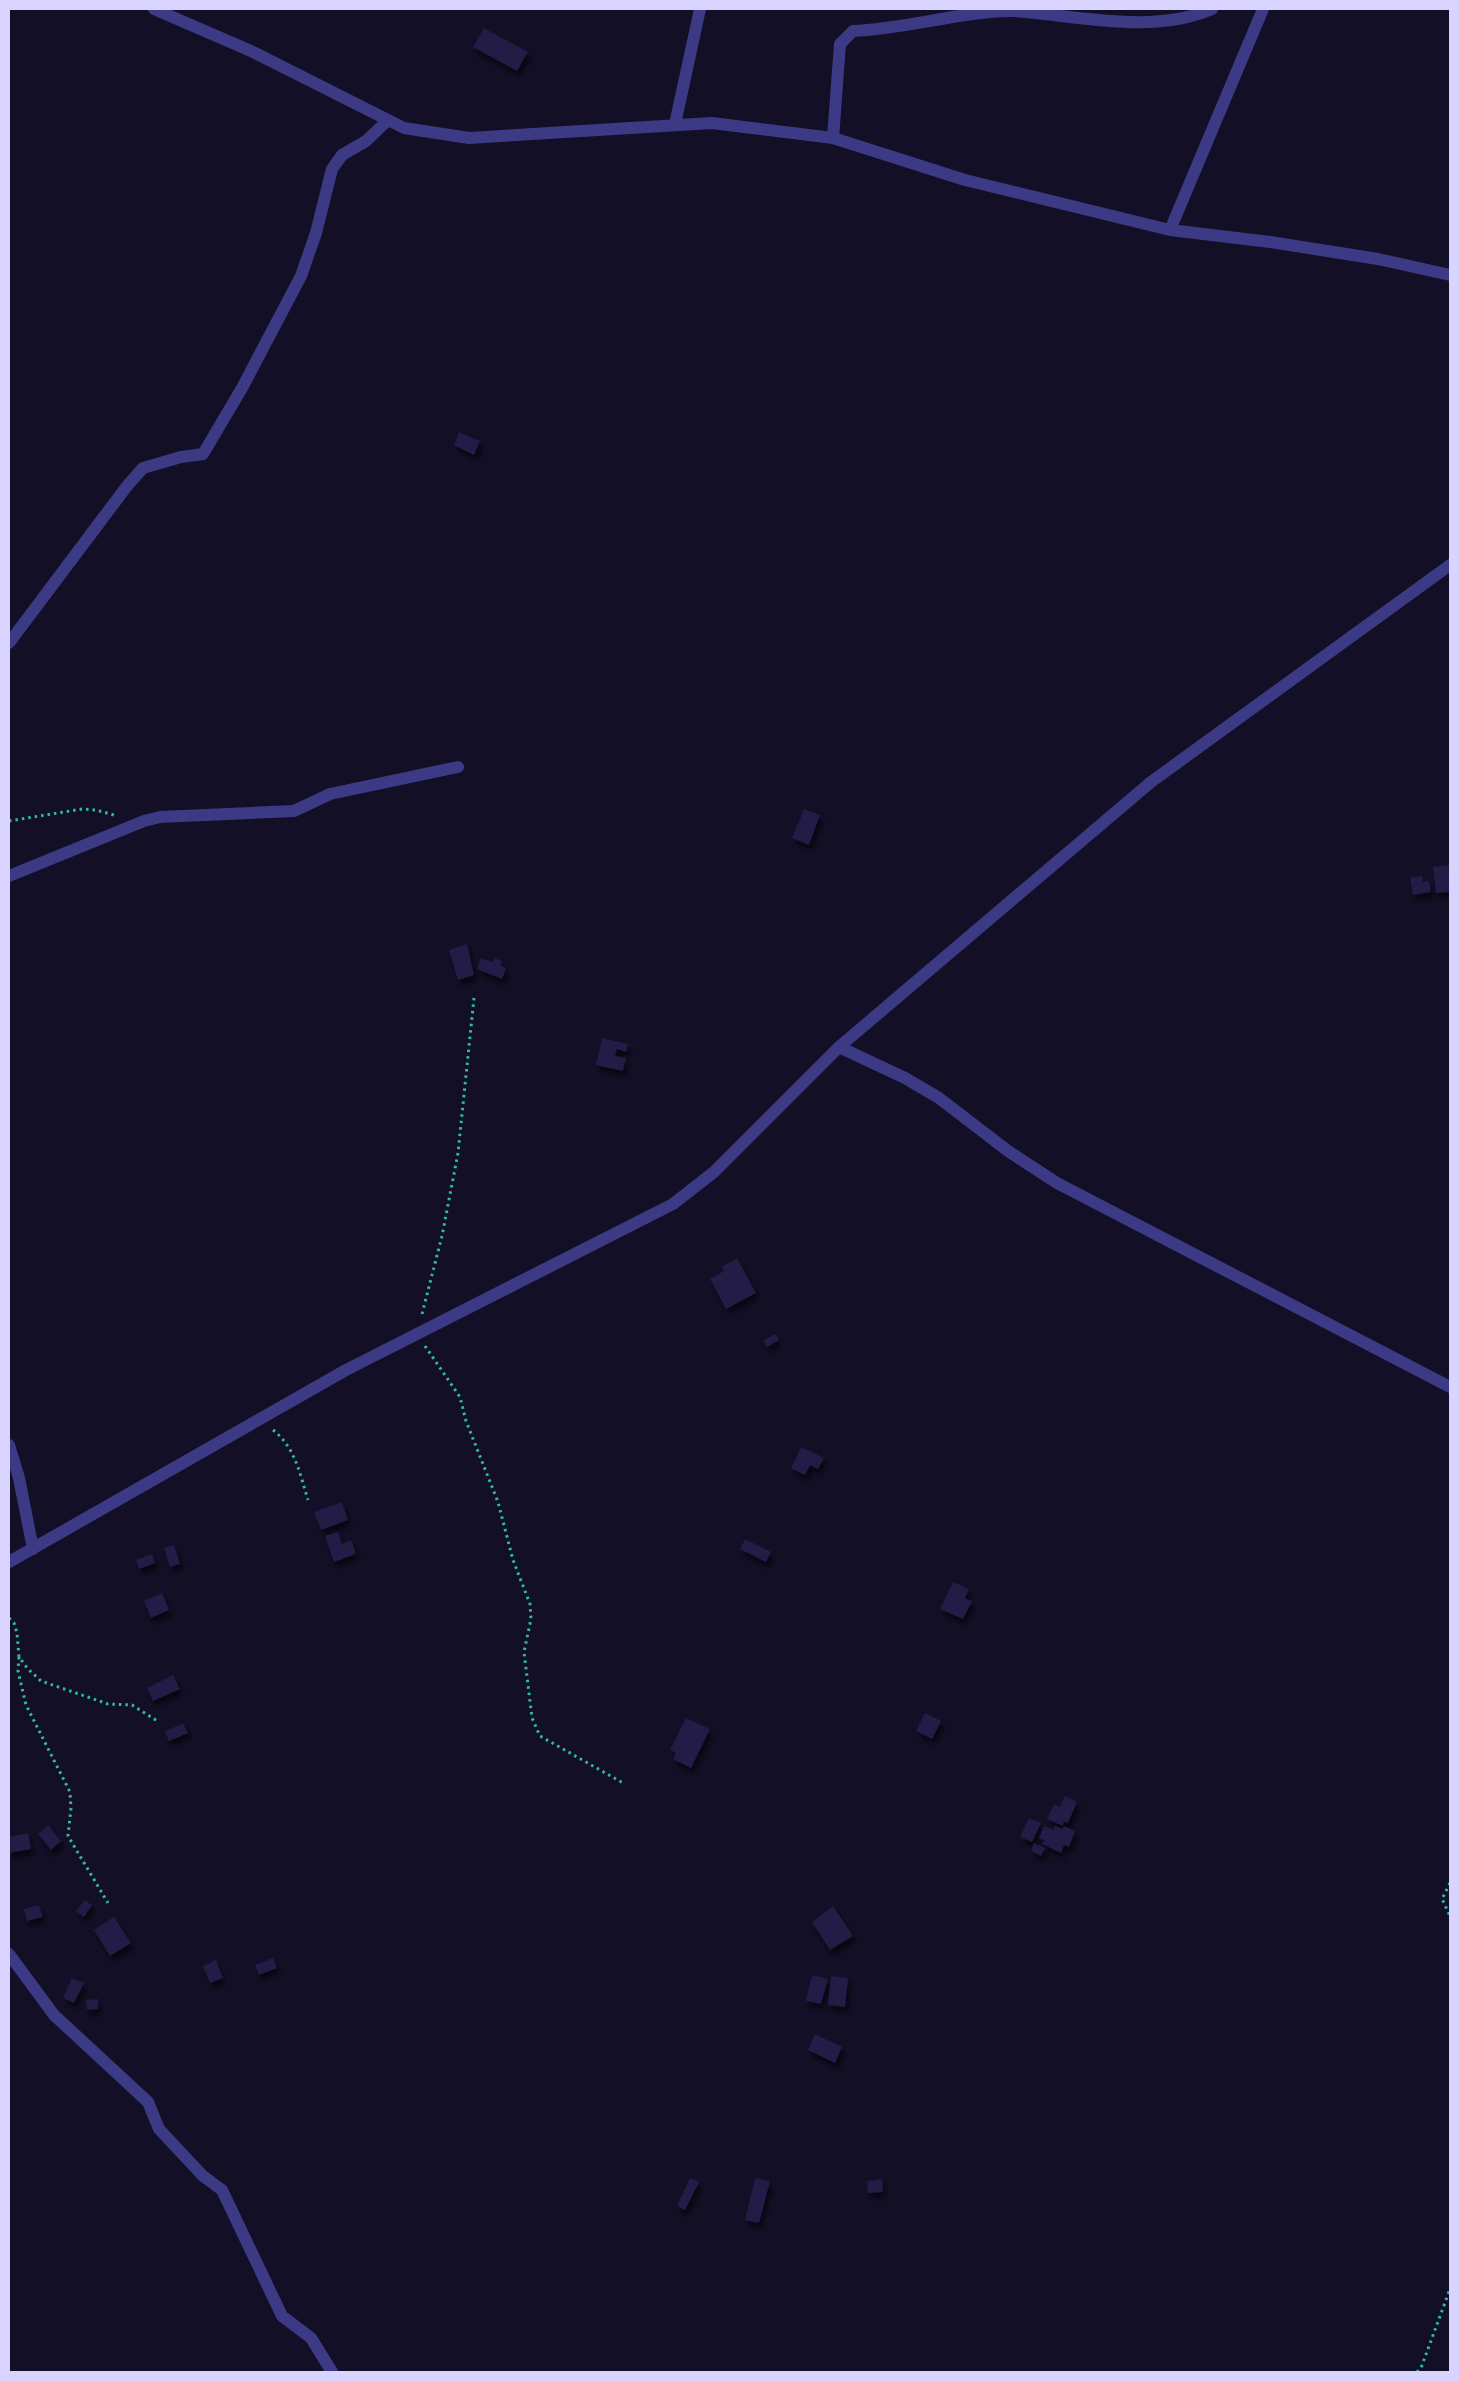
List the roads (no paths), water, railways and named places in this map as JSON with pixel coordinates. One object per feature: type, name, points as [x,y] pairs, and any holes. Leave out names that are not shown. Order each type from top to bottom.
[{"type":"street","points":[[154,9],[251,51],[404,128],[469,138],[712,123],[833,138],[965,180],[1170,230],[1270,242],[1378,259],[1450,275]]},
{"type":"street","points":[[675,124],[700,9]]},
{"type":"street","points":[[833,138],[840,44],[852,31],[886,30],[957,16],[1013,11],[1107,21],[1160,21],[1212,9]]},
{"type":"street","points":[[1170,230],[1263,9]]},
{"type":"street","points":[[9,643],[127,486],[143,468],[181,457],[203,454],[242,388],[301,276],[316,233],[332,169],[342,155],[366,141],[387,121]]},
{"type":"street","points":[[9,1562],[346,1370],[673,1204],[714,1172],[839,1047],[1152,782],[1450,565]]},
{"type":"street","points":[[9,876],[144,821],[160,817],[294,811],[330,794],[458,766]]},
{"type":"street","points":[[839,1047],[905,1078],[939,1098],[1008,1151],[1057,1183],[1450,1387]]},
{"type":"street","points":[[9,1445],[19,1478],[33,1549]]},
{"type":"street","points":[[9,1954],[54,2015],[148,2102],[159,2129],[203,2176],[222,2190],[282,2316],[311,2338],[332,2372]]}]
